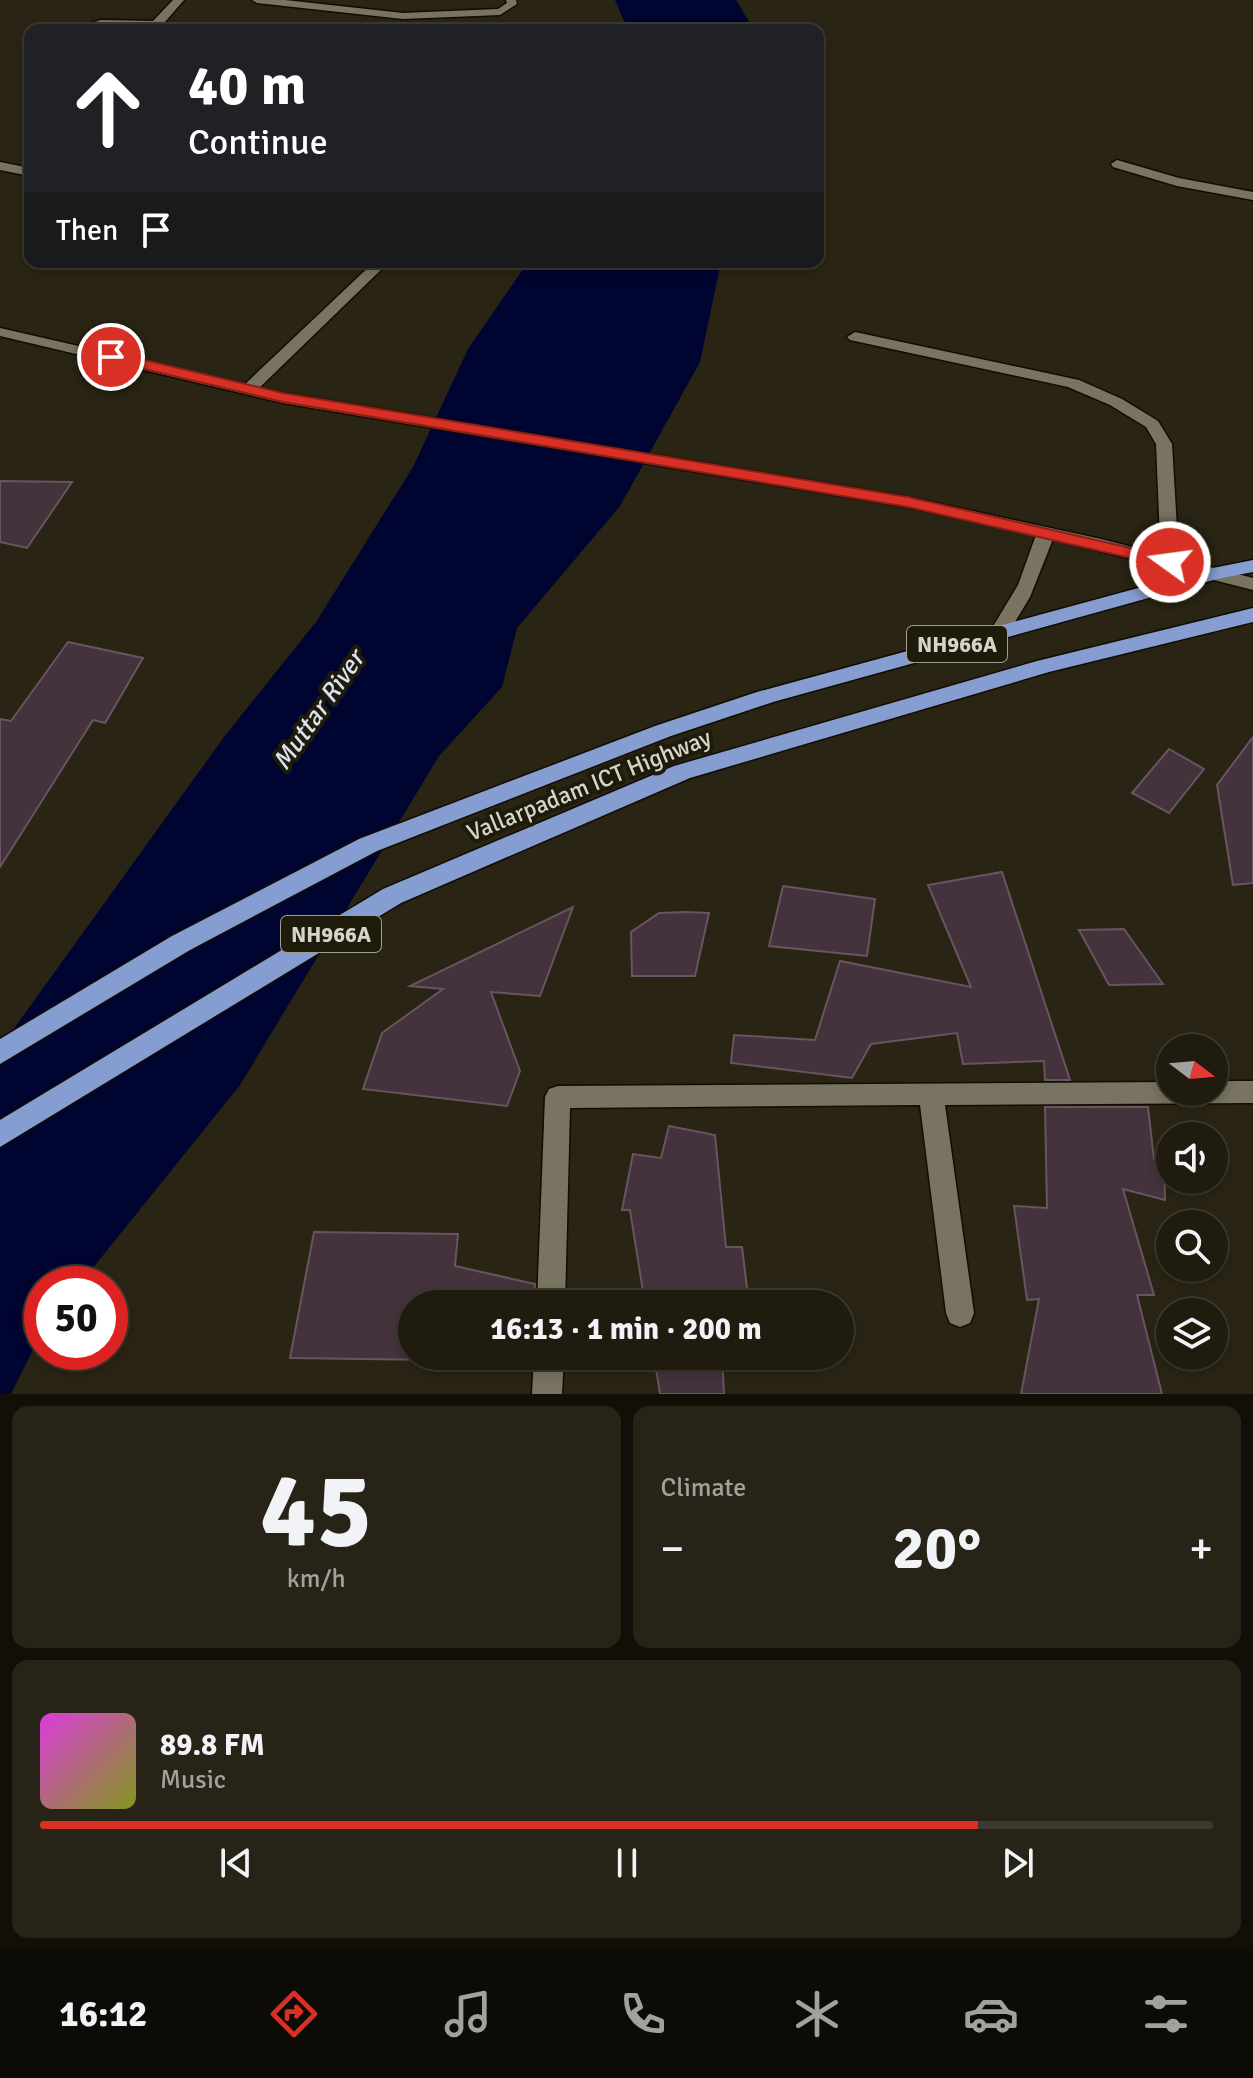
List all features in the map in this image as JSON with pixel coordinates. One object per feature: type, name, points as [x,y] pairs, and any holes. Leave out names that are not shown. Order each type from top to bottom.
[{"type":"highway","name":"Vallarpadam ICT Highway","points":[[0,1053],[181,943],[368,845],[663,731],[765,697],[1215,573],[1253,566]]},
{"type":"highway","name":"Vallarpadam ICT Highway","points":[[0,1135],[392,896],[682,772],[1045,666],[1253,615]]},
{"type":"street","points":[[157,24],[179,0]]},
{"type":"street","points":[[257,0],[403,16],[500,12],[512,4],[511,0]]},
{"type":"street","points":[[91,24],[114,24]]},
{"type":"street","points":[[1117,164],[1177,182],[1253,196]]},
{"type":"street","points":[[0,166],[24,171]]},
{"type":"street","points":[[250,388],[376,268]]},
{"type":"street","points":[[0,332],[283,398],[908,502],[1046,532],[1253,584]]},
{"type":"street","points":[[855,337],[1073,383],[1116,402],[1152,424],[1164,444],[1170,562]]},
{"type":"street","points":[[999,633],[1015,612],[1036,566],[1046,532]]},
{"type":"street","points":[[551,1290],[558,1097],[1253,1092]]},
{"type":"street","points":[[931,1094],[960,1313]]},
{"type":"street","points":[[547,1394],[548,1370]]},
{"type":"water","points":[[615,0],[736,0],[750,24],[625,24]]},
{"type":"water","name":"Muttar River","points":[[524,268],[720,268],[700,362],[620,506],[517,628],[502,687],[439,756],[240,1085],[94,1266],[24,1266],[24,1368],[11,1394],[0,1394],[0,1048],[224,737],[316,622],[413,467],[468,349]]},
{"type":"building","points":[[0,481],[72,482],[27,548],[0,542]]},
{"type":"building","points":[[68,642],[143,658],[105,723],[93,720],[0,867],[0,719],[11,721]]},
{"type":"building","points":[[1253,737],[1253,883],[1233,885],[1217,785]]},
{"type":"building","points":[[1169,749],[1204,769],[1169,813],[1132,793]]},
{"type":"building","points":[[1002,872],[1070,1080],[1045,1080],[1044,1061],[963,1064],[957,1033],[871,1044],[852,1078],[731,1063],[734,1035],[815,1040],[840,961],[971,987],[928,885]]},
{"type":"building","points":[[783,886],[875,899],[867,956],[769,946]]},
{"type":"building","points":[[573,907],[540,996],[491,992],[520,1071],[507,1106],[363,1089],[382,1033],[443,989],[410,986]]},
{"type":"building","points":[[659,913],[709,913],[695,976],[632,976],[631,932]]},
{"type":"building","points":[[1124,929],[1163,984],[1109,985],[1079,930]]},
{"type":"building","points":[[1045,1107],[1148,1107],[1156,1160],[1156,1194],[1165,1194],[1165,1200],[1123,1189],[1154,1295],[1137,1295],[1162,1394],[1021,1394],[1039,1299],[1027,1300],[1014,1206],[1047,1208]]},
{"type":"building","points":[[669,1126],[715,1135],[726,1247],[742,1247],[747,1290],[643,1290],[630,1210],[622,1210],[633,1154],[661,1158]]},
{"type":"building","points":[[314,1232],[458,1234],[455,1266],[535,1284],[535,1290],[398,1290],[398,1359],[290,1358]]},
{"type":"building","points":[[656,1370],[723,1370],[724,1394],[660,1394]]},
{"type":"route","points":[[111,357],[283,398],[908,502],[1170,562]]}]
